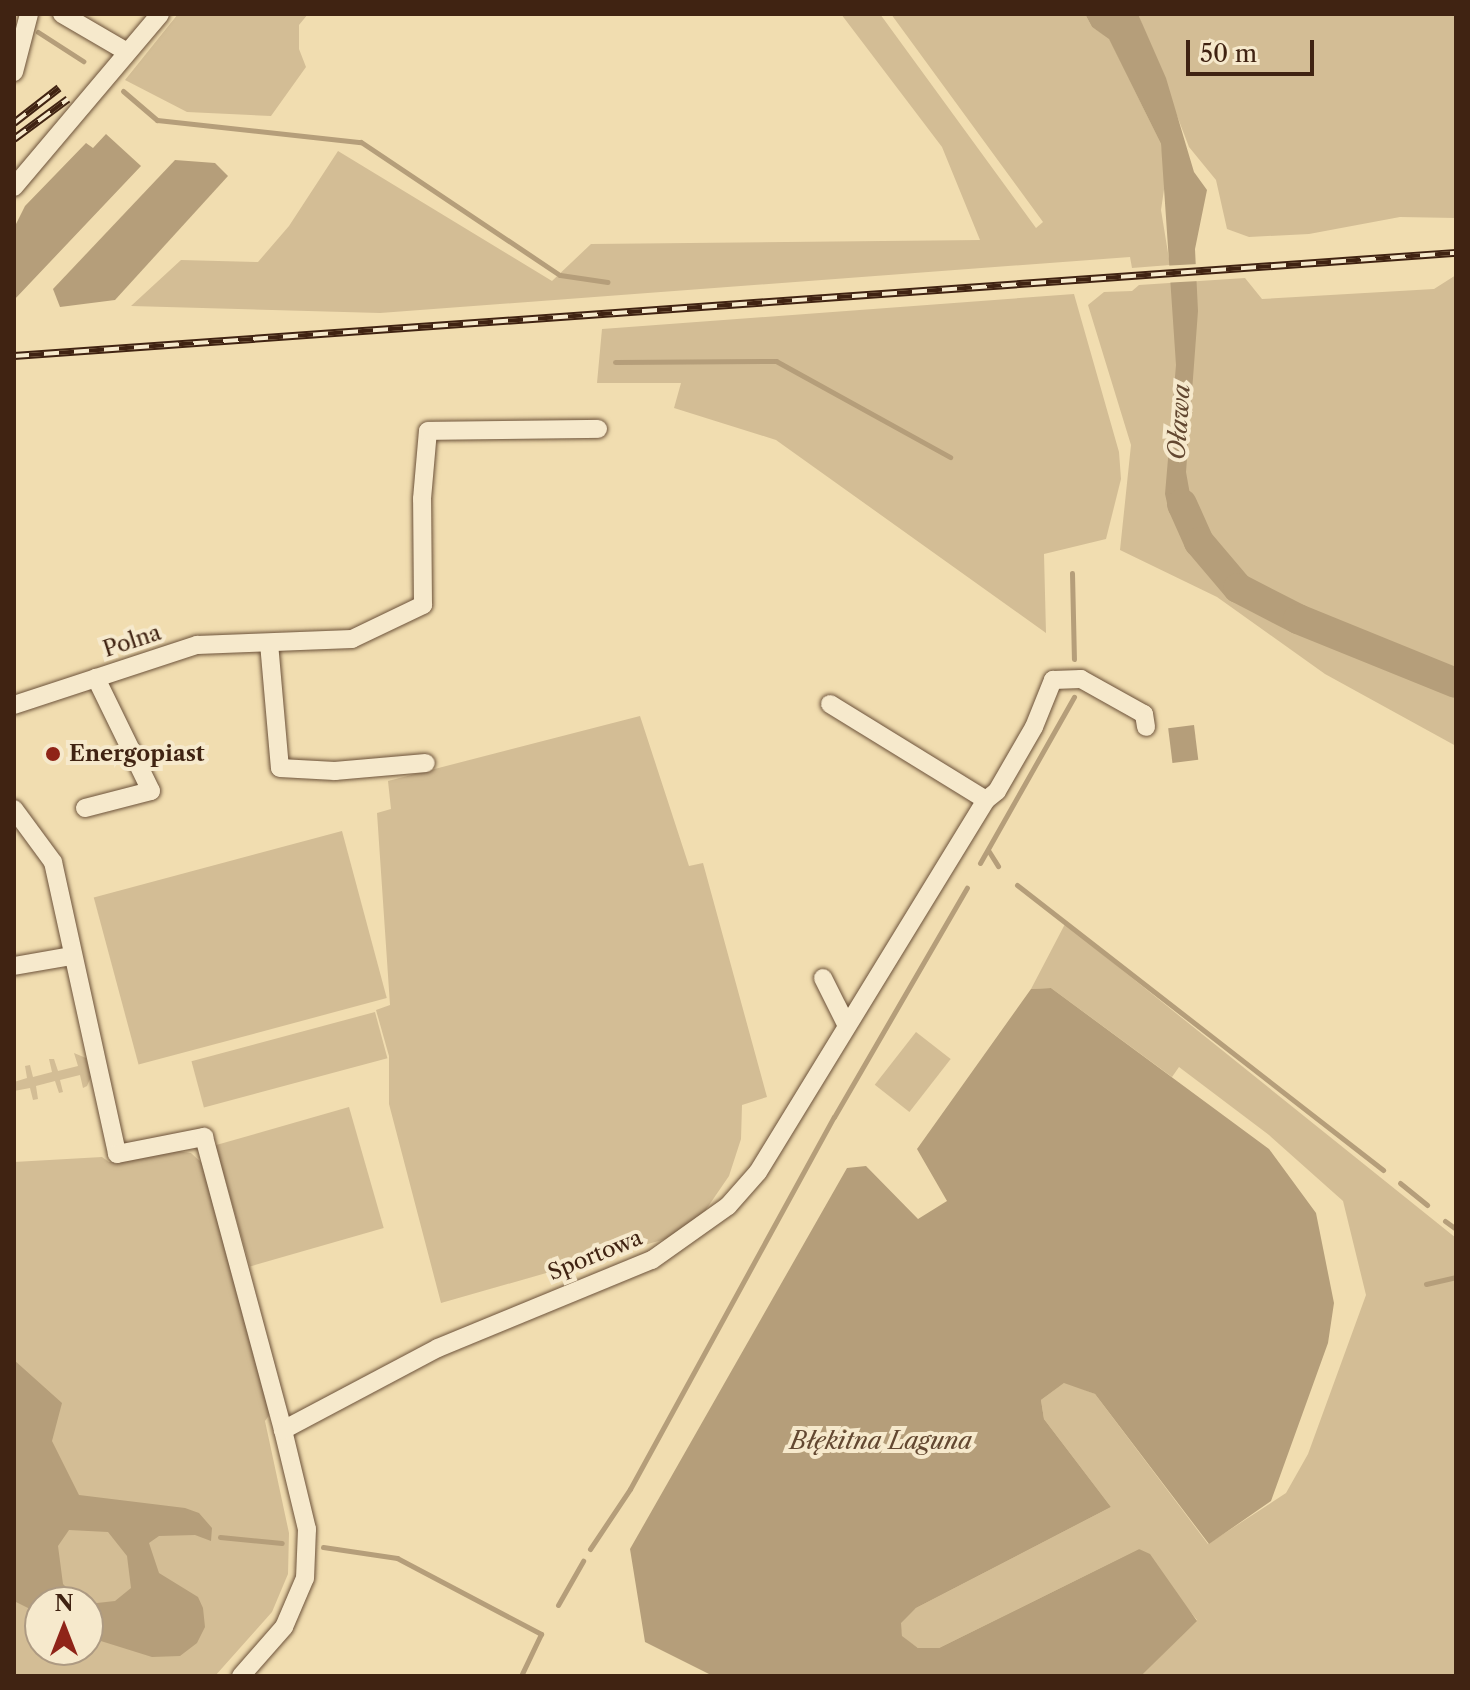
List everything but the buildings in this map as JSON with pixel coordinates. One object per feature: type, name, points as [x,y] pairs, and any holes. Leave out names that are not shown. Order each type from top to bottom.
[{"type":"street","points":[[14,72],[29,14]]},
{"type":"street","points":[[62,14],[127,52]]},
{"type":"street","points":[[14,187],[160,14]]},
{"type":"street","name":"Polna","points":[[14,705],[197,645],[352,639],[423,605],[422,499],[428,431],[598,429]]},
{"type":"street","points":[[269,643],[280,768],[335,771],[426,763]]},
{"type":"street","points":[[85,808],[151,791],[96,678]]},
{"type":"street","name":"Sportowa","points":[[283,1430],[438,1348],[679,1244],[728,1206],[758,1172],[986,800],[997,791],[1034,727],[1053,680],[1081,679],[1144,714],[1146,727]]},
{"type":"street","points":[[830,704],[986,800]]},
{"type":"street","points":[[14,809],[53,862],[117,1154],[204,1137],[283,1430],[307,1529],[305,1578],[284,1627],[241,1676]]},
{"type":"street","points":[[14,966],[72,956]]},
{"type":"street","points":[[823,978],[846,1024]]},
{"type":"shaded area","points":[[178,14],[308,14],[299,25],[299,49],[306,67],[271,116],[187,112],[125,80]]},
{"type":"shaded area","points":[[841,14],[880,14],[1036,228],[1043,222],[891,14],[1085,14],[1092,27],[1109,38],[1161,144],[1166,176],[1161,210],[1170,265],[1132,268],[1130,257],[380,313],[131,306],[181,260],[258,262],[289,226],[338,151],[552,281],[591,244],[980,240],[942,147]]},
{"type":"shaded area","points":[[1138,14],[1456,14],[1456,218],[1400,217],[1309,234],[1249,237],[1227,229],[1216,180],[1189,147]]},
{"type":"shaded area","points":[[1456,275],[1456,746],[1325,674],[1217,597],[1120,550],[1131,445],[1088,305],[1104,292],[1132,291],[1139,285],[1245,278],[1262,299],[1434,289]]},
{"type":"shaded area","points":[[1074,294],[1119,452],[1121,479],[1106,539],[1044,554],[1046,633],[776,440],[674,408],[681,383],[597,383],[602,329]]},
{"type":"shaded area","points":[[640,716],[689,866],[703,863],[767,1097],[742,1105],[741,1139],[729,1176],[705,1211],[669,1238],[441,1303],[389,1104],[389,1056],[376,1010],[390,1005],[377,813],[391,809],[388,781]]},
{"type":"shaded area","points":[[342,831],[387,998],[139,1065],[94,898]]},
{"type":"shaded area","points":[[1065,924],[1456,1238],[1456,1676],[1141,1676],[1197,1620],[1139,1549],[939,1648],[918,1648],[902,1637],[900,1623],[916,1608],[1111,1507],[1044,1419],[1041,1400],[1065,1382],[1095,1394],[1208,1544],[1286,1493],[1308,1454],[1366,1295],[1343,1201],[1269,1135],[1179,1067],[1172,1077],[1051,988],[1031,989]]},
{"type":"shaded area","points":[[375,1012],[387,1058],[204,1108],[191,1061]]},
{"type":"shaded area","points":[[916,1032],[951,1059],[909,1112],[875,1085]]},
{"type":"shaded area","points":[[74,1053],[86,1058],[91,1077],[87,1086],[83,1088],[80,1075],[60,1080],[63,1092],[59,1093],[55,1081],[36,1086],[38,1099],[33,1100],[30,1088],[14,1091],[14,1082],[27,1078],[25,1066],[30,1065],[33,1077],[52,1072],[49,1059],[54,1059],[58,1071],[78,1066]]},
{"type":"shaded area","points":[[349,1107],[384,1228],[250,1266],[215,1145]]},
{"type":"shaded area","points":[[170,1150],[191,1153],[204,1165],[270,1414],[265,1421],[289,1533],[288,1574],[272,1612],[215,1676],[14,1676],[14,1162],[102,1157],[109,1162]]},
{"type":"water","points":[[1085,14],[1138,14],[1166,78],[1194,172],[1207,190],[1195,249],[1198,311],[1186,472],[1193,511],[1207,537],[1193,546],[1169,512],[1165,494],[1176,365],[1161,144],[1109,39],[1092,27]]},
{"type":"water","points":[[106,134],[141,166],[14,300],[14,228],[25,206],[86,143],[93,148]]},
{"type":"water","points":[[175,160],[215,163],[228,176],[115,300],[60,307],[53,289]]},
{"type":"water","points":[[1194,725],[1198,760],[1172,763],[1168,728]]},
{"type":"water","name":"Błękitna Laguna","points":[[1051,988],[1269,1149],[1316,1213],[1334,1303],[1328,1343],[1271,1501],[1209,1544],[1095,1394],[1064,1383],[1041,1400],[1044,1419],[1111,1507],[916,1608],[901,1623],[902,1636],[918,1648],[939,1648],[1139,1549],[1150,1554],[1197,1621],[1141,1676],[713,1676],[645,1642],[630,1549],[847,1168],[866,1166],[918,1219],[947,1201],[917,1149],[1031,989]]},
{"type":"water","points":[[14,1360],[62,1403],[52,1441],[79,1495],[185,1508],[199,1513],[212,1528],[211,1541],[195,1535],[159,1536],[149,1543],[159,1573],[198,1597],[203,1608],[205,1627],[197,1643],[180,1656],[152,1657],[104,1642],[104,1602],[115,1601],[131,1588],[127,1556],[108,1532],[69,1530],[58,1546],[65,1586],[24,1586],[24,1606],[14,1601]]},
{"type":"pier","points":[[1198,264],[1199,281],[1167,283],[1166,266]]},
{"type":"waterway","points":[[38,32],[83,61]]},
{"type":"waterway","points":[[123,91],[157,120],[361,142],[560,275],[607,282]]},
{"type":"waterway","points":[[615,362],[776,361],[950,457]]},
{"type":"waterway","name":"Oława","points":[[1182,504],[1199,542],[1238,588],[1298,619],[1456,683]]},
{"type":"waterway","points":[[1072,573],[1074,659]]},
{"type":"waterway","points":[[980,863],[1074,697]]},
{"type":"waterway","points":[[988,850],[998,866]]},
{"type":"waterway","points":[[1017,885],[1383,1170]]},
{"type":"waterway","points":[[590,1549],[630,1489],[834,1117],[967,888]]},
{"type":"waterway","points":[[1400,1183],[1427,1205]]},
{"type":"waterway","points":[[1445,1221],[1456,1229]]},
{"type":"waterway","points":[[1426,1284],[1456,1277]]},
{"type":"waterway","points":[[220,1537],[282,1543]]},
{"type":"waterway","points":[[323,1547],[397,1558],[541,1634],[521,1676]]},
{"type":"waterway","points":[[558,1605],[583,1561]]},
{"type":"railway","points":[[14,123],[59,88]]},
{"type":"railway","points":[[14,139],[68,99]]},
{"type":"railway","points":[[14,356],[1456,253]]},
{"type":"place","name":"Energopiast","points":[[53,754]]}]
